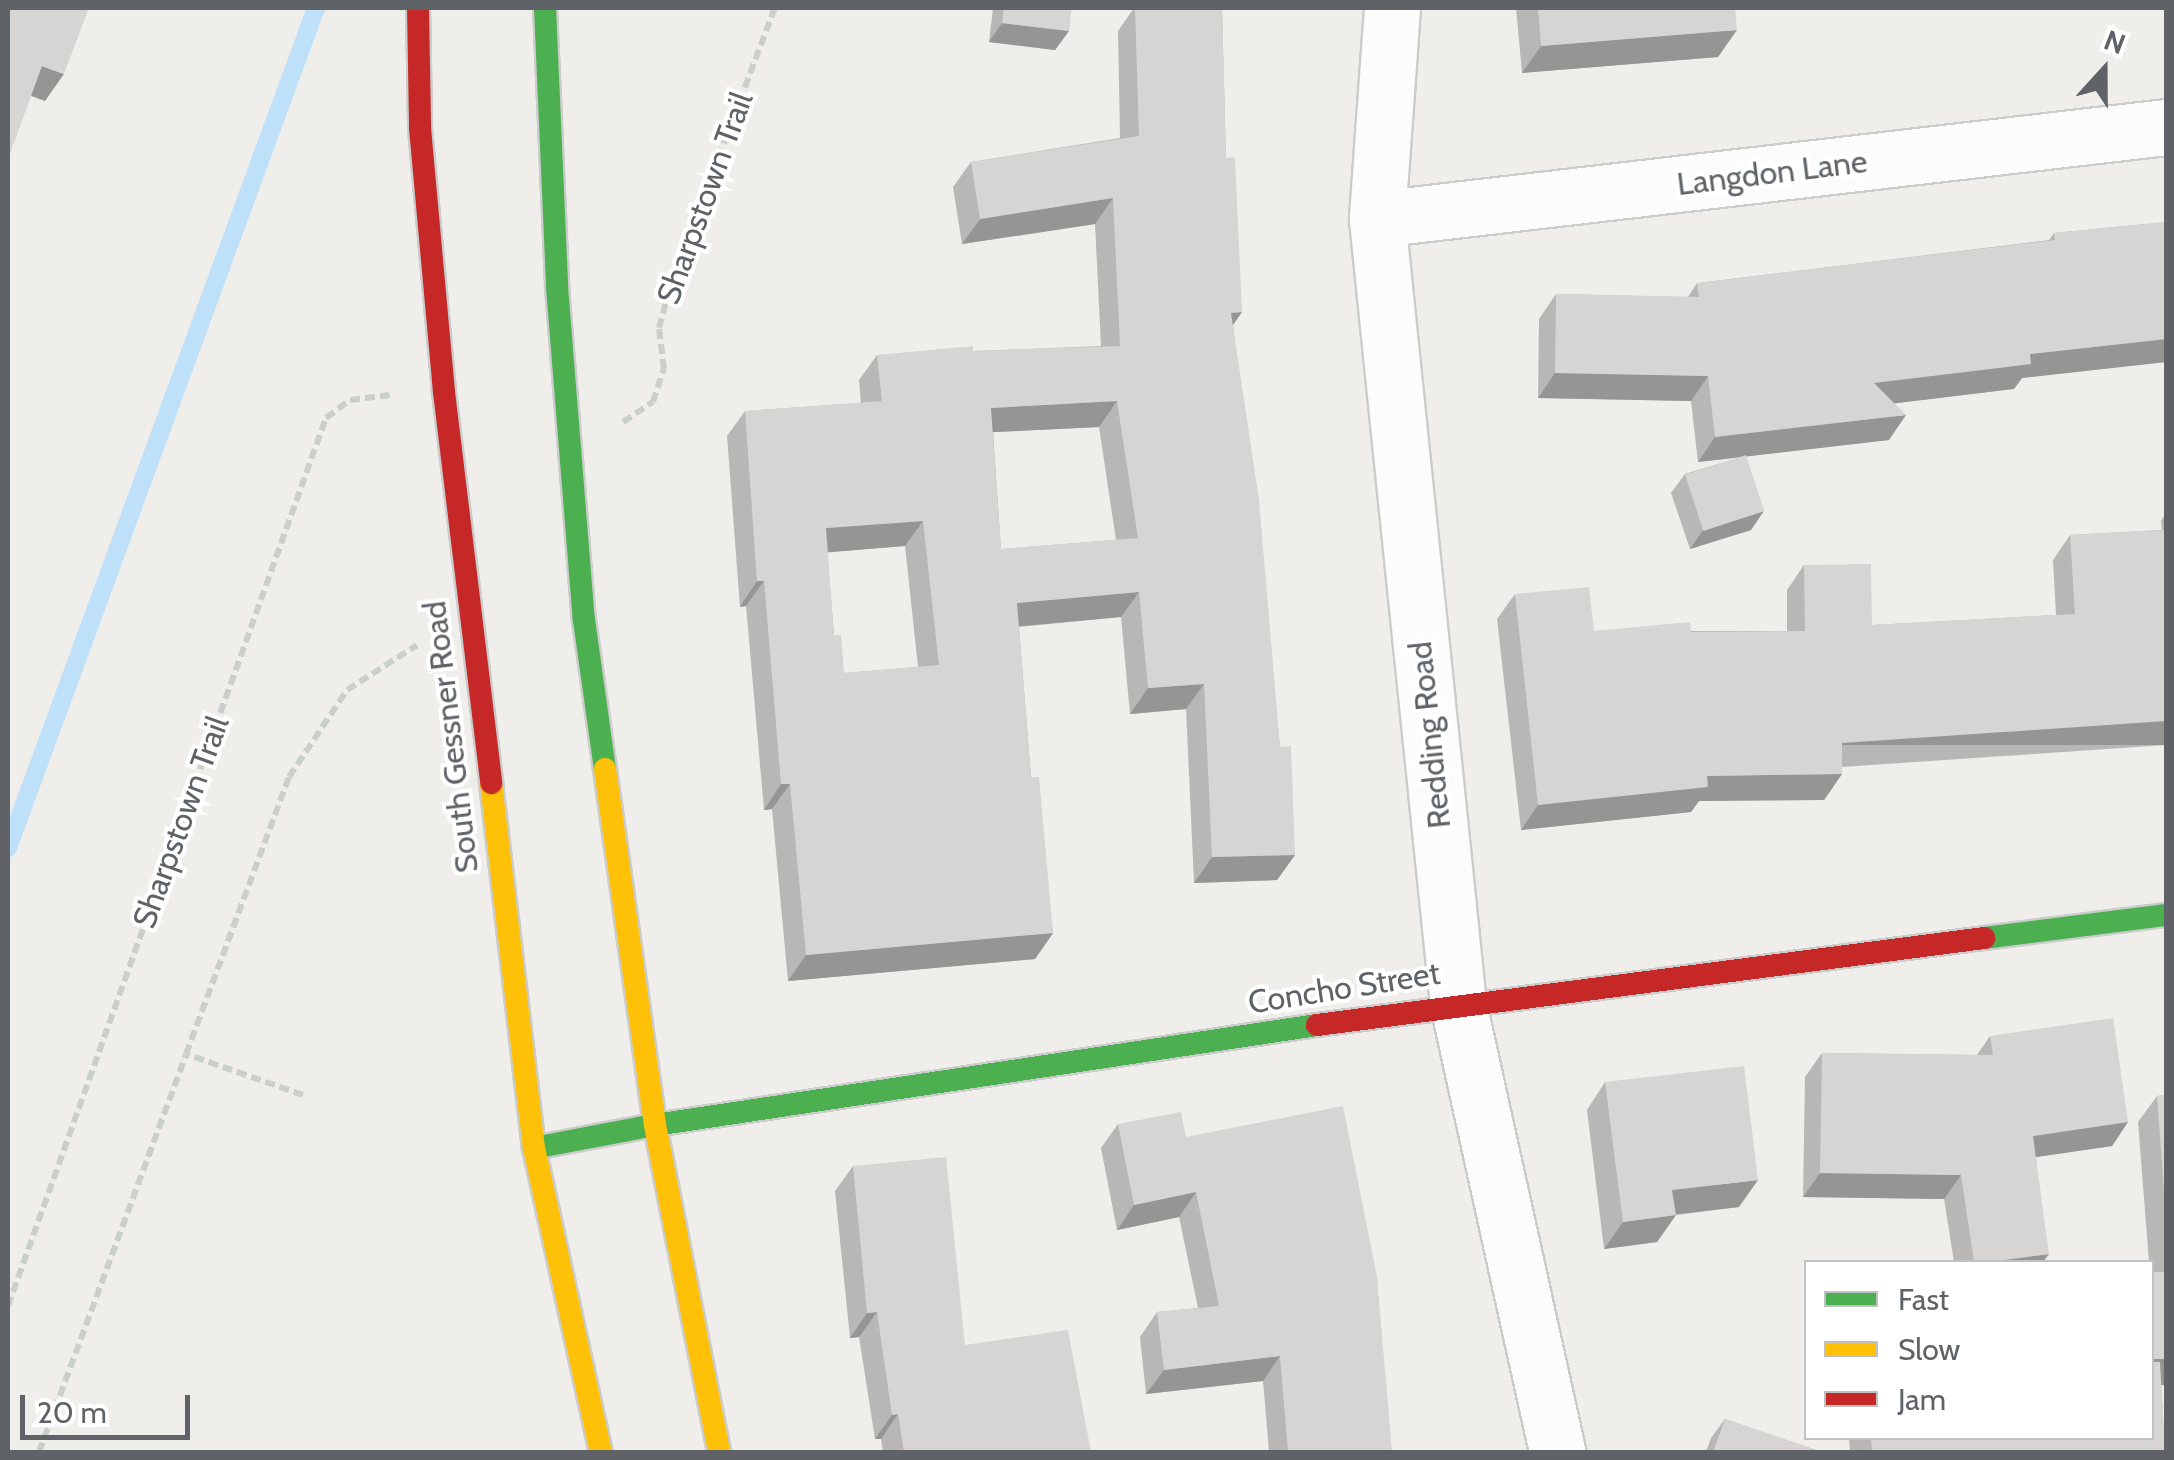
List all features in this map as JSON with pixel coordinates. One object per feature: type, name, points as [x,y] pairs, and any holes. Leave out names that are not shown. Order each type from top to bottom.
[{"type":"main road","name":"South Gessner Road","points":[[418,8],[420,128],[470,625],[534,1148],[601,1452]]},
{"type":"main road","points":[[544,8],[556,287],[584,620],[655,1125],[719,1452]]},
{"type":"main road","name":"Concho Street","points":[[534,1148],[655,1125],[1458,1004],[2166,915]]},
{"type":"street","name":"Redding Road","points":[[1392,8],[1377,219],[1458,1004],[1557,1452]]},
{"type":"street","name":"Langdon Lane","points":[[1377,219],[2166,127]]},
{"type":"path","name":"Sharpstown Trail","points":[[611,424],[628,422],[653,402],[664,368],[660,328],[671,284],[775,8]]},
{"type":"path","name":"Sharpstown Trail","points":[[8,1306],[326,418],[350,400],[404,395]]},
{"type":"path","points":[[39,1452],[289,777],[347,690],[409,648],[470,625]]},
{"type":"path","points":[[186,1054],[303,1095]]},
{"type":"building","points":[[8,8],[89,8],[64,74],[42,66],[8,159]]},
{"type":"building","points":[[1004,8],[1071,8],[1069,31],[1002,23]]},
{"type":"building","points":[[1135,8],[1222,8],[1226,158],[1235,157],[1242,312],[1231,313],[1259,500],[1280,747],[1291,746],[1295,855],[1212,857],[1204,684],[1148,688],[1139,592],[1017,603],[1031,777],[1039,777],[1053,933],[806,955],[790,784],[781,784],[764,581],[757,581],[745,411],[882,401],[877,355],[973,346],[973,351],[1120,346],[1113,198],[980,219],[971,162],[1139,136]],"holes":[[[1117,401],[1138,538],[1001,549],[991,408]],[[923,521],[939,665],[844,673],[841,635],[834,635],[826,528]]]},
{"type":"building","points":[[1538,8],[1735,8],[1737,30],[1541,46]]},
{"type":"building","points":[[2166,222],[2166,339],[2030,354],[2031,364],[1874,383],[1906,415],[1715,437],[1708,376],[1555,373],[1556,294],[1699,297],[1697,283],[2055,240],[2054,233]]},
{"type":"building","points":[[1746,455],[1764,511],[1703,531],[1685,475]]},
{"type":"building","points":[[2166,530],[2166,721],[1842,743],[1842,774],[1707,776],[1708,787],[1538,805],[1515,594],[1589,587],[1594,631],[1690,622],[1691,632],[1805,631],[1804,565],[1871,564],[1872,625],[2075,614],[2070,535]]},
{"type":"building","points":[[2113,1018],[2128,1122],[2033,1136],[2049,1254],[1974,1260],[1961,1175],[1820,1173],[1822,1053],[1993,1055],[1990,1036]]},
{"type":"building","points":[[1744,1066],[1758,1180],[1672,1190],[1676,1215],[1623,1222],[1605,1082]]},
{"type":"building","points":[[2166,1095],[2166,1219],[2157,1096]]},
{"type":"building","points":[[1343,1106],[1377,1277],[1392,1452],[1288,1452],[1280,1356],[1164,1370],[1157,1312],[1219,1306],[1196,1192],[1134,1205],[1118,1124],[1181,1112],[1186,1137]]},
{"type":"building","points":[[946,1157],[965,1345],[1068,1330],[1091,1452],[904,1452],[898,1414],[892,1415],[877,1312],[867,1313],[853,1166]]},
{"type":"building","points":[[2154,1272],[2166,1272],[2166,1359],[2154,1359]]},
{"type":"building","points":[[2154,1362],[2160,1362],[2165,1452],[1872,1452],[1871,1440],[2154,1440]]},
{"type":"building","points":[[1725,1419],[1822,1452],[1713,1452]]},
{"type":"waterway","points":[[8,848],[316,8]]},
{"type":"traffic: fast","points":[[545,8],[557,287],[584,620],[605,769]]},
{"type":"traffic: fast","points":[[1984,938],[2166,915]]},
{"type":"traffic: fast","points":[[534,1148],[655,1125],[1317,1025]]},
{"type":"traffic: slow","points":[[605,769],[655,1125],[719,1452]]},
{"type":"traffic: slow","points":[[491,783],[534,1148],[601,1452]]},
{"type":"traffic: jam","points":[[418,8],[420,128],[444,392],[491,783]]},
{"type":"traffic: jam","points":[[1317,1025],[1984,938]]}]
